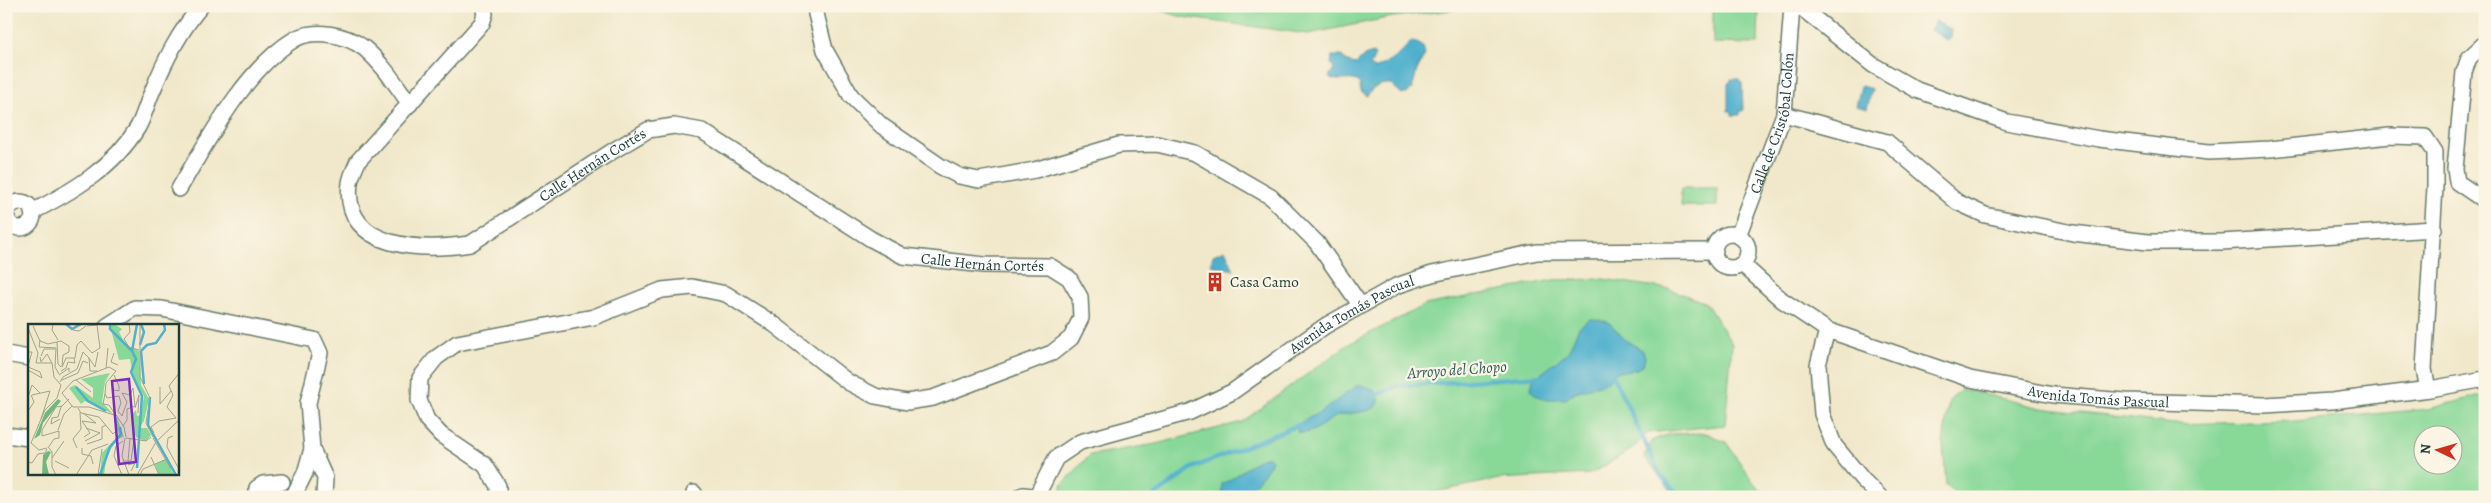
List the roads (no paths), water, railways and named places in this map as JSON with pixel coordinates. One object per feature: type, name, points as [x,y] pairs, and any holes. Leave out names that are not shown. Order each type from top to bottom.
[{"type":"street","points":[[7,218],[8,208],[17,202],[26,203],[32,212],[65,195],[98,172],[120,150],[138,126],[174,42],[201,6]]},
{"type":"street","name":"Calle Hernán Cortés","points":[[483,6],[486,14],[482,23],[358,161],[350,182],[351,208],[364,230],[386,242],[445,248],[470,244],[618,147],[648,130],[674,126],[702,131],[871,238],[903,256],[984,265],[1050,266],[1069,278],[1080,296],[1081,318],[1071,338],[1052,353],[933,398],[907,402],[875,396],[848,382],[775,325],[726,294],[692,288],[662,290],[594,317],[457,343],[436,358],[420,378],[419,400],[427,420],[441,435],[484,465],[498,486],[498,497]]},
{"type":"street","points":[[817,6],[816,14],[825,50],[851,96],[882,126],[940,166],[959,176],[979,180],[1035,170],[1119,145],[1157,144],[1195,152],[1271,197],[1317,243],[1361,306]]},
{"type":"street","name":"Calle de Cristóbal Colón","points":[[1738,236],[1784,114],[1792,6]]},
{"type":"street","points":[[1799,6],[1874,64],[1917,90],[2007,122],[2099,139],[2209,152],[2270,149],[2390,136],[2425,137],[2435,152],[2434,229],[2424,369],[2428,389]]},
{"type":"street","points":[[179,190],[216,126],[237,97],[271,57],[296,38],[313,33],[332,35],[363,48],[382,66],[410,104]]},
{"type":"street","points":[[2458,182],[2455,152],[2464,72],[2469,58],[2485,43]]},
{"type":"street","points":[[1784,114],[1887,142],[1957,202],[1985,215],[2073,233],[2148,242],[2211,242],[2434,229]]},
{"type":"street","points":[[2435,187],[2458,182],[2485,201]]},
{"type":"street","points":[[1738,236],[1748,249],[1748,254],[1742,264],[1732,268],[1722,265],[1715,251],[1715,246],[1722,237],[1738,236]]},
{"type":"street","name":"Avenida Tomás Pascual","points":[[1038,496],[1056,458],[1080,442],[1190,412],[1232,392],[1325,326],[1396,286],[1432,274],[1537,252],[1715,251]]},
{"type":"street","name":"Avenida Tomás Pascual","points":[[1742,264],[1782,300],[1826,330],[1970,379],[2053,394],[2125,401],[2264,405],[2332,401],[2428,389],[2485,379]]},
{"type":"street","points":[[110,324],[135,308],[162,309],[314,340],[320,353],[308,403],[312,449],[325,478],[324,497]]},
{"type":"street","points":[[1826,330],[1818,365],[1822,414],[1834,445],[1862,479],[1880,497]]},
{"type":"street","points":[[6,354],[28,358]]},
{"type":"street","points":[[6,435],[28,438]]},
{"type":"street","points":[[293,497],[305,473],[312,449]]},
{"type":"street","points":[[257,497],[257,488],[263,484],[282,482]]},
{"type":"street","points":[[1020,497],[1038,496]]},
{"type":"water","points":[[1935,21],[1952,30],[1951,38],[1947,40],[1930,30]]},
{"type":"water","points":[[1412,41],[1423,46],[1425,55],[1417,70],[1412,89],[1407,94],[1402,94],[1391,84],[1387,84],[1378,86],[1367,96],[1361,92],[1359,82],[1355,80],[1336,80],[1329,77],[1334,68],[1331,64],[1332,56],[1342,56],[1347,62],[1356,64],[1364,56],[1373,53],[1375,55],[1370,66],[1375,69],[1394,59]]},
{"type":"water","points":[[1731,79],[1740,79],[1742,83],[1743,111],[1740,111],[1740,115],[1732,115],[1732,111],[1728,111],[1728,83],[1731,82]]},
{"type":"water","points":[[1861,86],[1872,89],[1867,109],[1856,106]]},
{"type":"water","points":[[1225,250],[1234,270],[1211,265],[1213,255]]},
{"type":"water","points":[[1590,319],[1608,322],[1628,342],[1641,349],[1645,357],[1643,365],[1637,369],[1617,372],[1606,383],[1575,392],[1566,399],[1544,399],[1535,395],[1531,389],[1533,380],[1568,352],[1579,327]]},
{"type":"water","points":[[1361,385],[1377,393],[1379,403],[1375,407],[1362,412],[1333,418],[1313,431],[1298,433],[1296,425],[1324,410],[1356,386]]},
{"type":"water","points":[[1268,456],[1272,460],[1266,471],[1243,497],[1224,497],[1222,495],[1222,484],[1261,458]]},
{"type":"waterway","name":"Arroyo del Chopo","points":[[1611,372],[1661,476],[1681,497]]},
{"type":"waterway","name":"Arroyo del Chopo","points":[[1374,396],[1398,386],[1541,376]]},
{"type":"waterway","name":"Arroyo del Chopo","points":[[1153,497],[1192,468],[1301,424]]},
{"type":"place","name":"Casa Camo","points":[[1215,282]]}]
